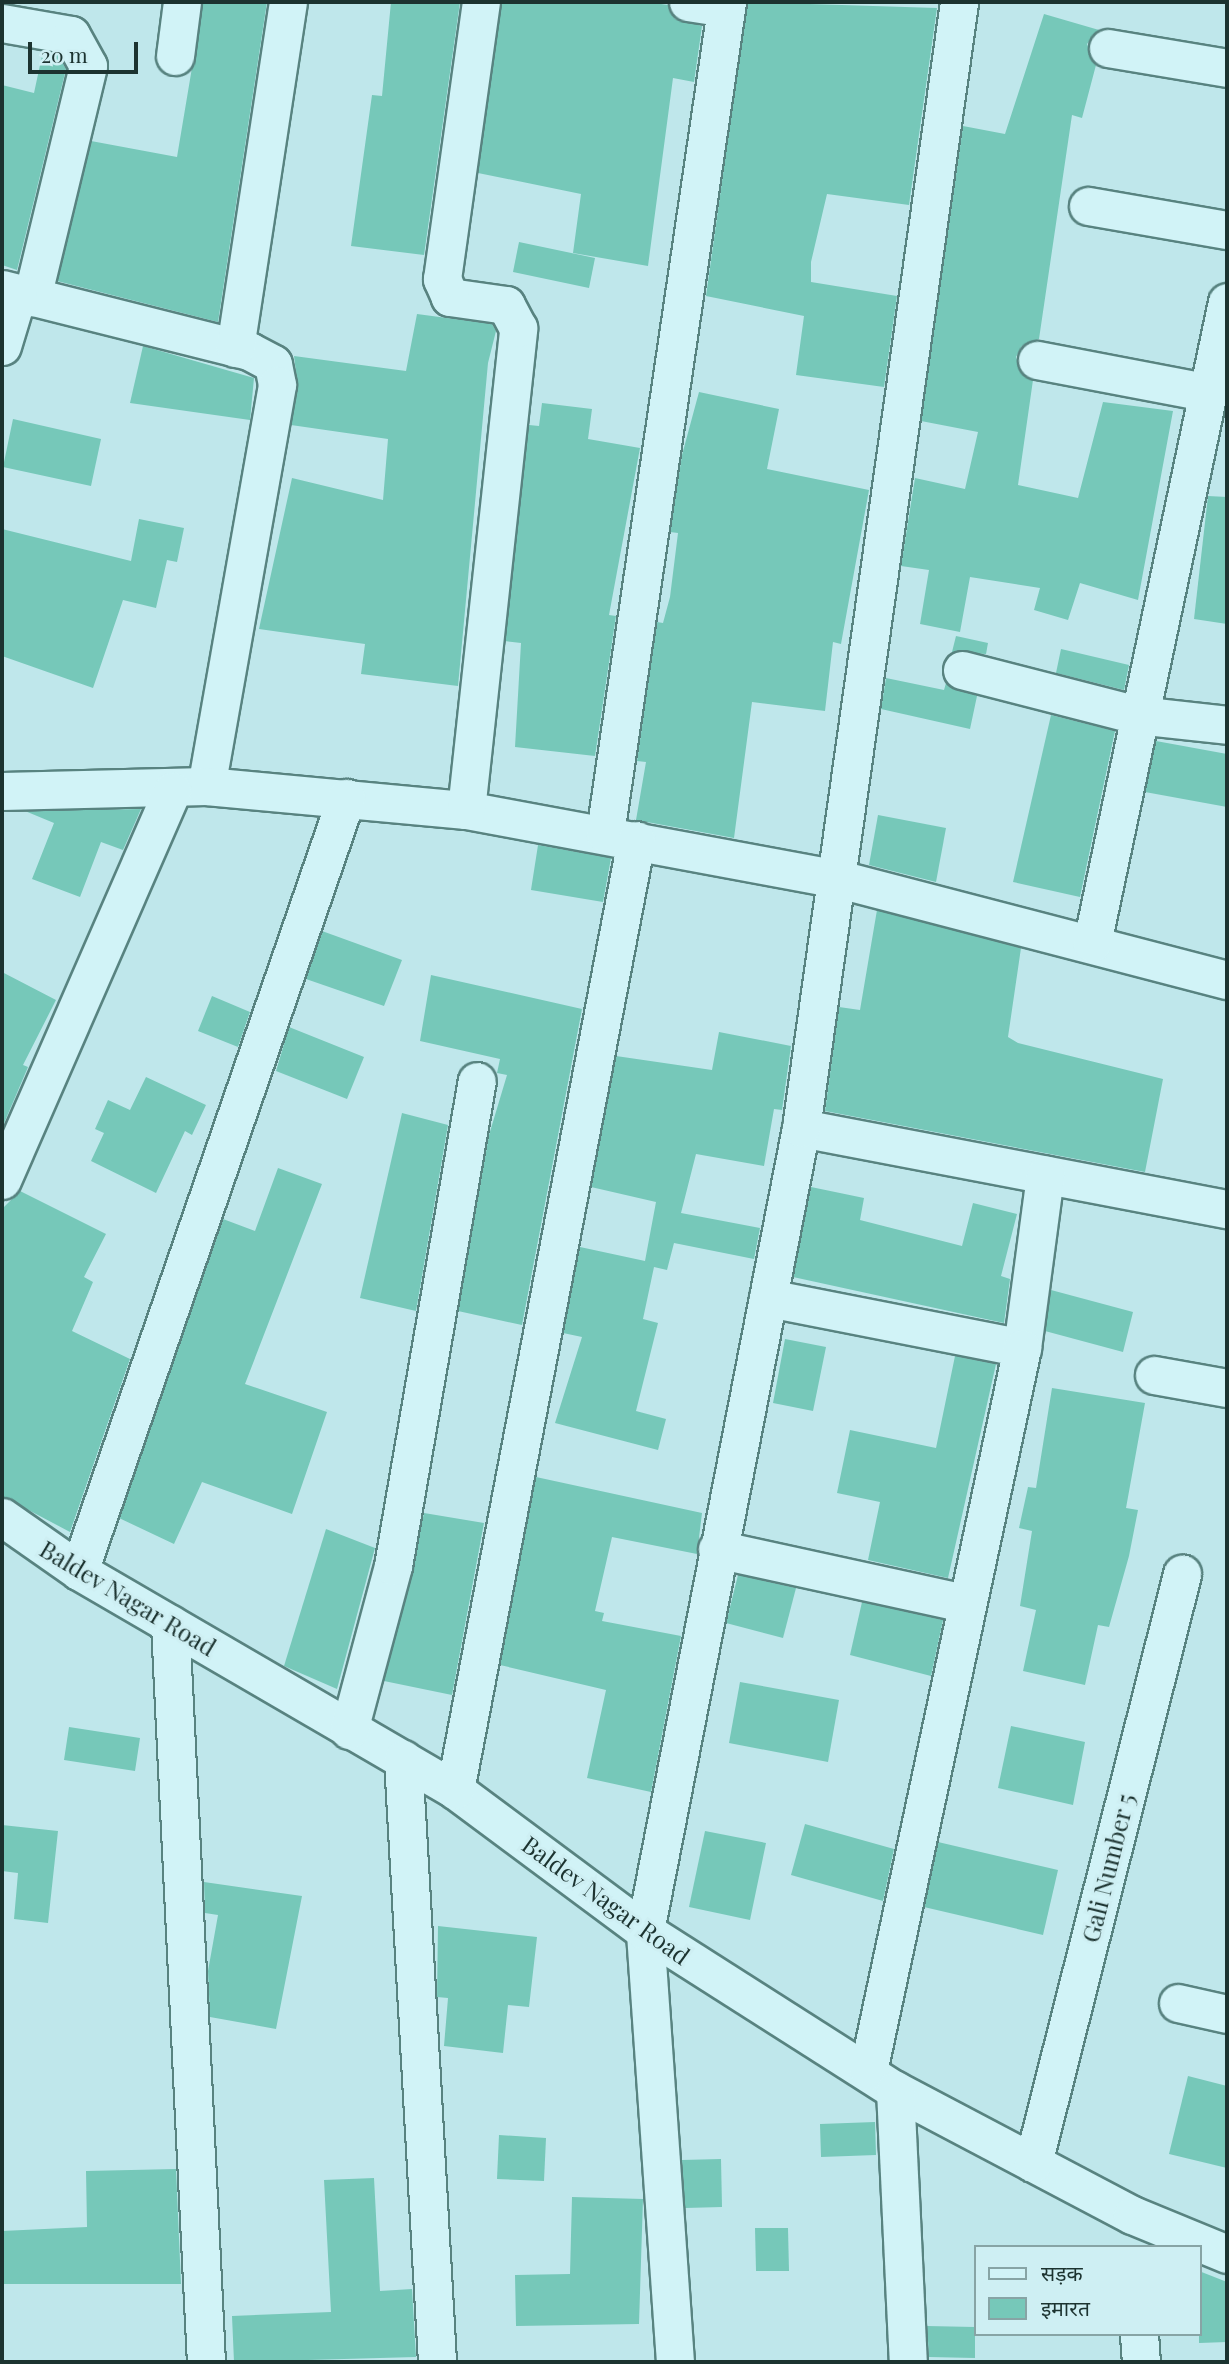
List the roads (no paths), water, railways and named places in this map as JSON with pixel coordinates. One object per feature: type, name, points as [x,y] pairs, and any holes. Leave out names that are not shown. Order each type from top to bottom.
[{"type":"street","points":[[175,56],[182,2]]},
{"type":"street","points":[[235,348],[288,2]]},
{"type":"street","points":[[466,810],[518,328],[506,305],[450,297],[442,279],[481,2]]},
{"type":"street","points":[[454,1790],[621,837],[727,5],[688,2]]},
{"type":"street","points":[[675,2362],[645,1931],[717,1549],[801,1128],[839,879],[959,2]]},
{"type":"street","points":[[2,23],[71,36],[88,66],[2,346]]},
{"type":"street","points":[[1108,48],[1227,68]]},
{"type":"street","points":[[1088,206],[1227,230]]},
{"type":"street","points":[[2,1180],[189,788],[277,385],[273,364],[235,348],[17,293]]},
{"type":"street","points":[[1092,943],[1137,715],[1226,317]]},
{"type":"street","points":[[1037,360],[1210,393]]},
{"type":"street","points":[[962,670],[1137,715],[1227,725]]},
{"type":"street","points":[[2,791],[189,788],[346,798],[466,810],[839,879],[1227,980]]},
{"type":"street","points":[[79,1571],[346,798]]},
{"type":"street","points":[[349,1730],[393,1566],[477,1081]]},
{"type":"street","points":[[801,1128],[1227,1209]]},
{"type":"street","points":[[908,2362],[882,2080],[965,1603],[1022,1348],[1045,1175]]},
{"type":"street","points":[[768,1298],[1022,1348]]},
{"type":"street","points":[[1154,1375],[1227,1388]]},
{"type":"street","name":"Baldev Nagar Road","points":[[2,1517],[79,1571],[454,1790],[645,1931],[882,2080],[1033,2163],[1133,2231],[1190,2245]]},
{"type":"street","points":[[717,1549],[965,1603]]},
{"type":"street","name":"Gali Number 5","points":[[1033,2163],[1182,1574]]},
{"type":"street","points":[[170,1624],[206,2362]]},
{"type":"street","points":[[403,1759],[437,2362]]},
{"type":"street","points":[[1178,2003],[1227,2014]]},
{"type":"street","name":"Baldev Nagar Road","points":[[1201,2248],[1227,2254]]},
{"type":"street","points":[[1139,2336],[1140,2362]]}]
